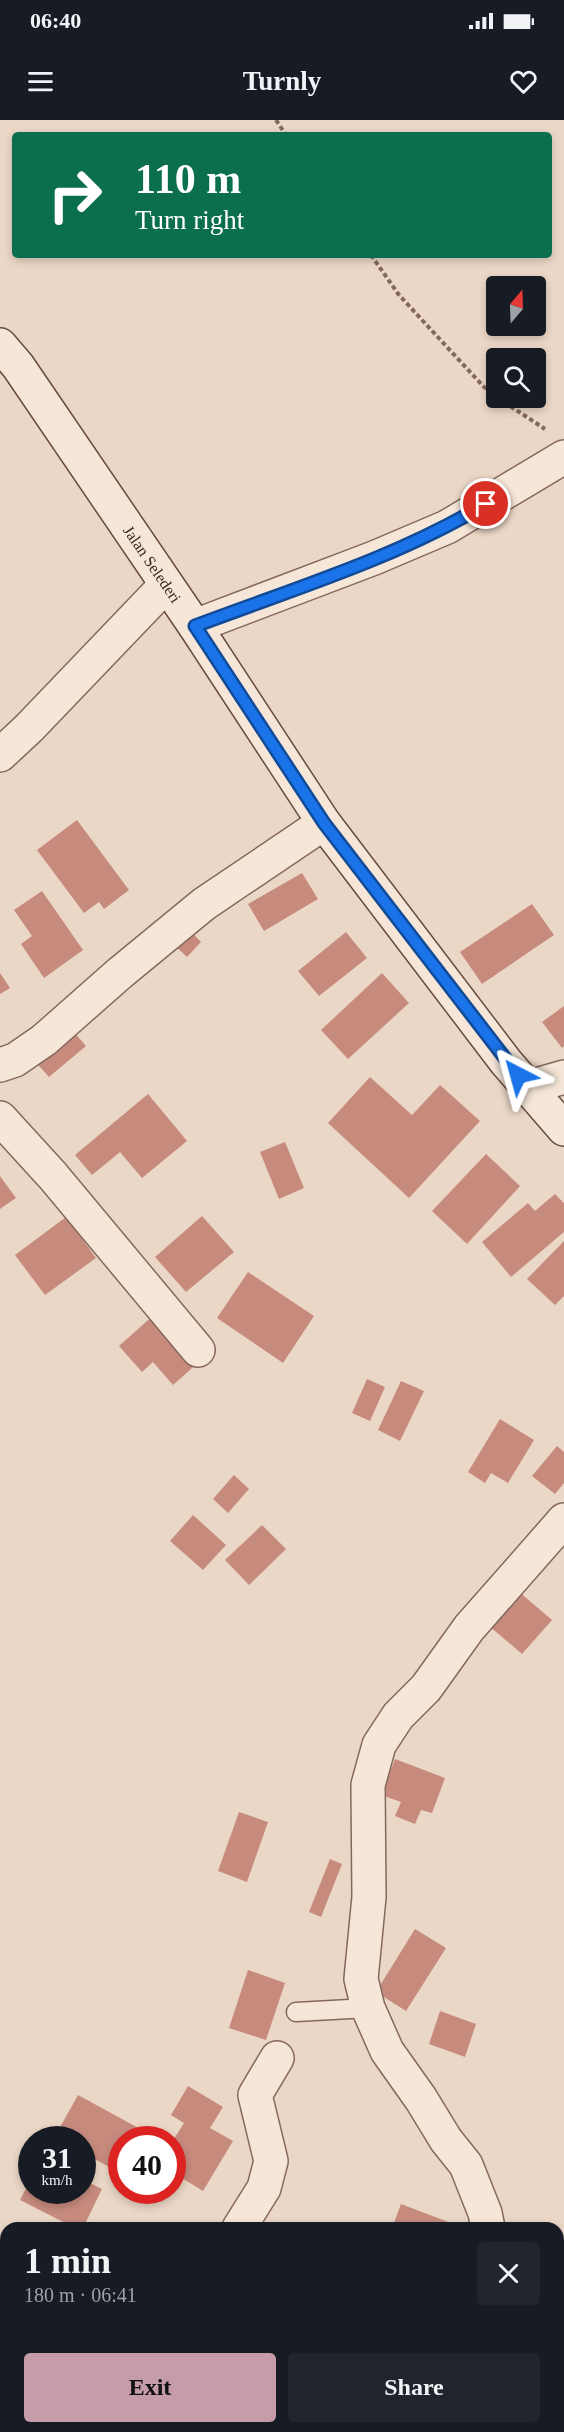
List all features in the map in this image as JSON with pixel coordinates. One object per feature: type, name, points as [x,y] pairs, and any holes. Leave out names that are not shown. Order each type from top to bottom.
[{"type":"street","name":"Jalan Selederi","points":[[0,345],[18,366],[195,626],[324,823],[507,1062],[564,1129]]},
{"type":"street","points":[[195,626],[374,558],[447,527],[558,445]]},
{"type":"street","points":[[0,754],[45,712],[166,585]]},
{"type":"street","points":[[0,1065],[15,1060],[44,1040],[120,973],[204,904],[324,823]]},
{"type":"street","points":[[529,1087],[564,1077]]},
{"type":"street","points":[[0,1118],[53,1176],[198,1350]]},
{"type":"street","points":[[487,2222],[466,2165],[446,2140],[421,2099],[387,2051],[368,2008],[362,1979],[369,1897],[368,1785],[379,1745],[399,1716],[426,1688],[469,1628],[564,1520]]},
{"type":"street","points":[[242,2222],[264,2188],[271,2161],[255,2095],[277,2058]]},
{"type":"lane","points":[[296,2012],[368,2008]]},
{"type":"path","points":[[373,258],[399,295],[486,389]]},
{"type":"path","points":[[512,408],[558,445]]},
{"type":"building","points":[[77,820],[129,890],[104,909],[99,902],[84,913],[37,850]]},
{"type":"building","points":[[302,873],[318,899],[264,931],[248,904]]},
{"type":"building","points":[[42,891],[83,950],[44,978],[21,944],[32,936],[14,910]]},
{"type":"building","points":[[532,904],[554,935],[482,984],[460,952]]},
{"type":"building","points":[[185,925],[201,942],[187,957],[170,941]]},
{"type":"building","points":[[346,932],[367,958],[319,996],[298,971]]},
{"type":"building","points":[[0,973],[10,988],[0,994]]},
{"type":"building","points":[[382,973],[409,1003],[348,1059],[321,1030]]},
{"type":"building","points":[[564,1006],[564,1046],[562,1048],[542,1022]]},
{"type":"building","points":[[68,1025],[86,1046],[49,1077],[30,1056]]},
{"type":"building","points":[[370,1077],[412,1115],[440,1085],[480,1121],[409,1198],[328,1123]]},
{"type":"building","points":[[148,1094],[187,1141],[142,1178],[120,1152],[92,1175],[75,1155]]},
{"type":"building","points":[[285,1142],[304,1188],[279,1199],[260,1152]]},
{"type":"building","points":[[486,1154],[520,1186],[467,1244],[432,1211]]},
{"type":"building","points":[[0,1176],[16,1198],[0,1209]]},
{"type":"building","points":[[555,1194],[564,1203],[564,1232],[511,1277],[482,1242],[528,1203],[535,1211]]},
{"type":"building","points":[[202,1216],[234,1252],[186,1292],[155,1257]]},
{"type":"building","points":[[66,1217],[96,1258],[45,1295],[15,1255]]},
{"type":"building","points":[[564,1241],[564,1296],[555,1305],[527,1279]]},
{"type":"building","points":[[248,1272],[314,1316],[283,1363],[217,1318]]},
{"type":"building","points":[[156,1313],[200,1361],[173,1385],[153,1362],[142,1372],[119,1346]]},
{"type":"building","points":[[367,1379],[385,1387],[370,1421],[352,1413]]},
{"type":"building","points":[[401,1381],[424,1391],[400,1441],[378,1430]]},
{"type":"building","points":[[500,1419],[534,1440],[508,1483],[491,1473],[485,1483],[468,1472]]},
{"type":"building","points":[[557,1446],[564,1452],[564,1483],[555,1494],[532,1476]]},
{"type":"building","points":[[234,1475],[249,1489],[228,1513],[213,1499]]},
{"type":"building","points":[[193,1515],[226,1545],[203,1570],[170,1541]]},
{"type":"building","points":[[262,1525],[286,1549],[249,1585],[225,1560]]},
{"type":"building","points":[[511,1585],[552,1620],[522,1654],[482,1620]]},
{"type":"building","points":[[395,1759],[445,1778],[432,1813],[421,1810],[415,1824],[395,1816],[401,1802],[381,1795]]},
{"type":"building","points":[[239,1812],[268,1822],[247,1882],[218,1871]]},
{"type":"building","points":[[330,1859],[342,1864],[321,1917],[309,1912]]},
{"type":"building","points":[[415,1929],[446,1948],[406,2011],[376,1992]]},
{"type":"building","points":[[248,1970],[285,1983],[266,2040],[229,2028]]},
{"type":"building","points":[[440,2011],[476,2024],[465,2057],[429,2044]]},
{"type":"building","points":[[188,2086],[223,2107],[210,2128],[233,2141],[203,2191],[186,2181],[186,2126],[182,2126],[184,2123],[171,2115]]},
{"type":"building","points":[[78,2095],[135,2126],[108,2126],[108,2166],[96,2160],[96,2126],[61,2126]]},
{"type":"building","points":[[96,2186],[102,2189],[96,2201]]},
{"type":"building","points":[[28,2204],[95,2204],[86,2222],[63,2222]]},
{"type":"building","points":[[401,2204],[448,2222],[394,2222]]},
{"type":"route","points":[[486,504],[447,527],[374,558],[195,626],[324,823],[518,1075]]}]
